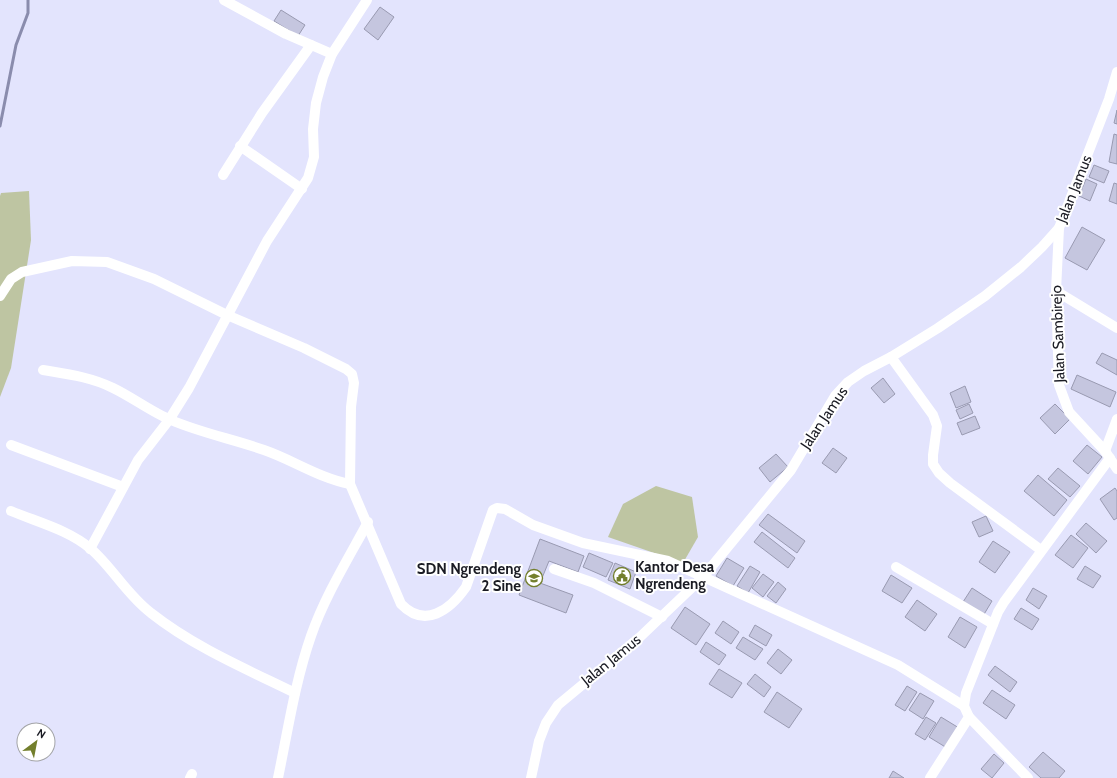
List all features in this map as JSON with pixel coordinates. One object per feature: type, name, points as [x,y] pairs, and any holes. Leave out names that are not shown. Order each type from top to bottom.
[{"type":"street","points":[[224,0],[311,45],[332,54]]},
{"type":"street","points":[[90,549],[122,487],[147,447],[169,420],[189,388],[267,241],[302,189],[312,169],[316,103],[332,54],[367,0]]},
{"type":"street","points":[[223,175],[240,146],[311,45]]},
{"type":"street","name":"Jalan Jamus","points":[[531,778],[533,764],[541,735],[546,723],[558,705],[662,617],[703,577],[791,470],[835,396],[848,382],[864,371],[891,357],[938,328],[985,296],[1021,267],[1059,228],[1110,99],[1117,72]]},
{"type":"street","points":[[240,146],[302,189]]},
{"type":"street","name":"Jalan Sambirejo","points":[[1059,228],[1056,291],[1059,385],[1069,412],[1107,455],[1117,469]]},
{"type":"street","points":[[0,296],[11,280],[22,272],[72,261],[107,262],[154,279],[227,315],[332,361],[352,374],[354,383],[351,407],[350,484],[368,522],[401,604],[408,611],[417,615],[435,614],[448,608],[459,597],[466,587],[493,510],[497,508],[505,509],[527,523],[561,536],[583,543],[668,561],[898,665],[964,706]]},
{"type":"street","points":[[1056,291],[1117,328]]},
{"type":"street","points":[[891,357],[933,415],[937,426],[933,464],[939,473],[950,483],[1041,550]]},
{"type":"street","points":[[43,370],[90,378],[136,400],[169,420],[211,435],[263,449],[320,476],[350,484]]},
{"type":"street","points":[[1028,778],[969,717],[964,706],[966,693],[993,624],[1004,602],[1107,455],[1117,419]]},
{"type":"street","points":[[11,445],[122,487]]},
{"type":"street","points":[[11,511],[65,533],[90,549],[131,595],[149,612],[164,623],[215,653],[295,692]]},
{"type":"street","points":[[278,778],[295,692],[311,636],[319,617],[368,522]]},
{"type":"street","points":[[896,567],[993,624]]},
{"type":"street","points":[[554,568],[594,583],[662,617]]},
{"type":"street","points":[[930,778],[969,717]]},
{"type":"green space","points":[[29,191],[31,240],[11,368],[0,397],[0,196],[1,193]]},
{"type":"green space","points":[[656,486],[692,497],[698,537],[683,563],[608,537],[623,504]]},
{"type":"building","points":[[380,7],[394,17],[378,40],[364,29]]},
{"type":"building","points":[[281,10],[305,25],[298,36],[274,21]]},
{"type":"building","points":[[1117,110],[1117,124],[1114,123]]},
{"type":"building","points":[[1114,134],[1117,135],[1117,164],[1109,162]]},
{"type":"building","points":[[1094,165],[1109,171],[1104,183],[1089,177]]},
{"type":"building","points":[[1086,179],[1097,184],[1090,201],[1079,196]]},
{"type":"building","points":[[1114,183],[1117,184],[1117,204],[1109,201]]},
{"type":"building","points":[[1082,227],[1105,240],[1087,270],[1065,258]]},
{"type":"building","points":[[1102,353],[1117,360],[1117,375],[1096,363]]},
{"type":"building","points":[[1077,375],[1116,392],[1110,407],[1071,389]]},
{"type":"building","points":[[883,378],[895,394],[884,403],[871,388]]},
{"type":"building","points":[[965,386],[971,402],[956,408],[950,393]]},
{"type":"building","points":[[969,404],[973,413],[960,419],[956,410]]},
{"type":"building","points":[[1055,404],[1070,419],[1055,434],[1040,418]]},
{"type":"building","points":[[975,416],[980,428],[962,435],[957,423]]},
{"type":"building","points":[[1087,445],[1102,457],[1088,474],[1073,461]]},
{"type":"building","points":[[833,448],[847,458],[836,473],[822,463]]},
{"type":"building","points":[[776,454],[788,467],[770,482],[759,468]]},
{"type":"building","points":[[1058,468],[1080,486],[1070,497],[1048,479]]},
{"type":"building","points":[[1038,475],[1067,500],[1054,516],[1024,491]]},
{"type":"building","points":[[1115,488],[1117,491],[1117,518],[1114,520],[1100,499]]},
{"type":"building","points":[[768,514],[805,541],[797,553],[759,525]]},
{"type":"building","points":[[986,516],[993,531],[979,537],[972,522]]},
{"type":"building","points":[[1086,523],[1107,541],[1096,553],[1076,534]]},
{"type":"building","points":[[762,532],[795,558],[788,568],[754,542]]},
{"type":"building","points":[[1071,535],[1088,548],[1073,568],[1055,555]]},
{"type":"building","name":"SDN Ngrendeng 2 Sine","points":[[540,539],[584,556],[578,572],[549,561],[540,583],[573,595],[566,613],[519,595]]},
{"type":"building","points":[[993,541],[1010,552],[995,573],[979,562]]},
{"type":"building","points":[[589,553],[613,563],[606,577],[583,567]]},
{"type":"building","points":[[727,558],[744,568],[733,586],[716,576]]},
{"type":"building","name":"Kantor Desa Ngrendeng","points":[[615,563],[636,572],[630,589],[608,580]]},
{"type":"building","points":[[750,566],[760,572],[748,593],[737,586]]},
{"type":"building","points":[[1085,566],[1101,576],[1093,588],[1077,579]]},
{"type":"building","points":[[763,574],[774,582],[763,597],[752,588]]},
{"type":"building","points":[[891,575],[912,588],[902,603],[882,591]]},
{"type":"building","points":[[778,582],[786,589],[776,603],[767,596]]},
{"type":"building","points":[[972,588],[992,601],[983,616],[963,602]]},
{"type":"building","points":[[1033,588],[1047,596],[1039,609],[1026,600]]},
{"type":"building","points":[[917,600],[937,614],[925,631],[905,617]]},
{"type":"building","points":[[685,607],[710,624],[696,645],[671,628]]},
{"type":"building","points":[[1021,608],[1039,619],[1032,630],[1014,619]]},
{"type":"building","points":[[960,617],[977,627],[965,648],[948,637]]},
{"type":"building","points":[[723,621],[739,632],[731,644],[715,633]]},
{"type":"building","points":[[755,625],[772,635],[766,646],[749,636]]},
{"type":"building","points":[[743,637],[763,649],[755,660],[736,648]]},
{"type":"building","points":[[706,642],[726,655],[719,665],[700,652]]},
{"type":"building","points":[[778,649],[792,660],[781,674],[767,663]]},
{"type":"building","points":[[995,666],[1017,682],[1010,692],[988,675]]},
{"type":"building","points":[[719,669],[742,683],[732,698],[709,684]]},
{"type":"building","points":[[755,674],[771,687],[764,697],[747,684]]},
{"type":"building","points":[[907,686],[917,692],[905,711],[895,705]]},
{"type":"building","points":[[992,690],[1015,705],[1006,719],[983,703]]},
{"type":"building","points":[[777,692],[802,709],[789,728],[764,712]]},
{"type":"building","points":[[920,693],[934,701],[923,719],[909,710]]},
{"type":"building","points":[[926,717],[936,723],[925,740],[915,734]]},
{"type":"building","points":[[941,717],[959,728],[947,748],[929,737]]},
{"type":"building","points":[[1043,752],[1065,771],[1059,778],[1041,778],[1029,767]]},
{"type":"building","points":[[994,754],[1004,763],[992,778],[981,769]]},
{"type":"building","points":[[893,771],[904,778],[889,778]]},
{"type":"waterway","points":[[0,126],[16,45],[28,13],[28,0]]},
{"type":"place","name":"Kantor Desa Ngrendeng","points":[[622,576]]},
{"type":"place","name":"SDN Ngrendeng 2 Sine","points":[[534,578]]}]
